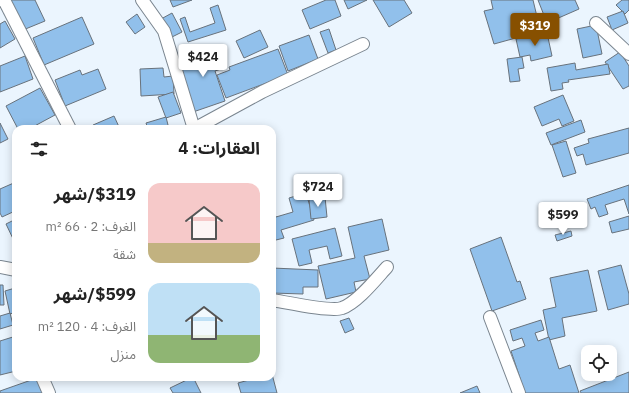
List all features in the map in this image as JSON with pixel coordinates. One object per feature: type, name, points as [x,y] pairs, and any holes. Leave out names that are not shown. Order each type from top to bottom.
[{"type":"street","points":[[4,0],[68,125]]},
{"type":"street","points":[[142,0],[164,31],[193,125]]},
{"type":"street","points":[[596,23],[629,54]]},
{"type":"street","points":[[201,125],[262,92],[364,44]]},
{"type":"street","points":[[0,267],[12,269]]},
{"type":"street","points":[[276,301],[312,307],[342,309],[364,293],[386,267]]},
{"type":"street","points":[[490,317],[519,393]]},
{"type":"street","points":[[44,381],[48,393]]},
{"type":"building","points":[[9,0],[35,0],[45,21],[23,30]]},
{"type":"building","points":[[170,0],[192,0],[173,7]]},
{"type":"building","points":[[326,0],[335,0],[341,16],[310,29],[302,10]]},
{"type":"building","points":[[344,0],[367,0],[348,9]]},
{"type":"building","points":[[373,0],[404,0],[412,13],[389,27]]},
{"type":"building","points":[[491,0],[533,0],[539,25],[521,30],[523,36],[494,44],[484,11],[493,9]]},
{"type":"building","points":[[538,0],[575,0],[579,9],[547,23]]},
{"type":"building","points":[[622,0],[629,0],[629,10],[625,14],[616,5]]},
{"type":"building","points":[[218,5],[226,30],[188,42],[180,19],[185,17],[190,32],[215,23],[210,8]]},
{"type":"building","points":[[623,11],[628,23],[612,30],[607,17]]},
{"type":"building","points":[[172,13],[182,32],[170,38],[161,19]]},
{"type":"building","points":[[137,14],[145,27],[135,34],[126,22]]},
{"type":"building","points":[[82,17],[94,44],[44,65],[33,38]]},
{"type":"building","points":[[5,21],[15,39],[0,48],[0,24]]},
{"type":"building","points":[[596,25],[602,54],[583,58],[577,29]]},
{"type":"building","points":[[329,29],[336,50],[328,53],[320,32]]},
{"type":"building","points":[[260,30],[268,47],[244,58],[236,41]]},
{"type":"building","points":[[547,33],[552,56],[531,61],[530,55],[520,57],[516,39]]},
{"type":"building","points":[[309,35],[318,59],[288,71],[279,46]]},
{"type":"building","points":[[220,45],[225,58],[218,61],[221,69],[215,71],[225,101],[193,112],[177,60]]},
{"type":"building","points":[[278,49],[288,75],[226,98],[217,75],[230,70],[229,67]]},
{"type":"building","points":[[620,52],[629,66],[629,86],[623,89],[605,62]]},
{"type":"building","points":[[25,56],[33,79],[0,92],[0,66]]},
{"type":"building","points":[[522,57],[524,68],[518,69],[520,81],[510,82],[507,59]]},
{"type":"building","points":[[575,63],[576,70],[608,64],[610,74],[568,80],[569,82],[562,83],[563,89],[551,91],[547,68]]},
{"type":"building","points":[[163,68],[164,77],[173,76],[174,94],[141,96],[140,69]]},
{"type":"building","points":[[98,69],[106,89],[65,106],[55,80],[80,70],[82,75]]},
{"type":"building","points":[[40,88],[55,115],[36,125],[16,125],[6,106]]},
{"type":"building","points":[[173,92],[181,113],[166,118],[158,97]]},
{"type":"building","points":[[563,95],[574,121],[562,126],[559,119],[542,126],[534,107]]},
{"type":"building","points":[[114,116],[118,125],[93,125]]},
{"type":"building","points":[[166,117],[168,125],[147,125],[146,123]]},
{"type":"building","points":[[581,120],[585,132],[551,145],[546,133]]},
{"type":"building","points":[[0,123],[8,139],[0,143]]},
{"type":"building","points":[[629,128],[629,153],[586,165],[583,154],[577,156],[574,148],[589,143],[588,139]]},
{"type":"building","points":[[566,141],[576,173],[563,177],[552,145]]},
{"type":"building","points":[[12,184],[12,212],[2,217],[0,213],[0,189]]},
{"type":"building","points":[[629,185],[629,214],[624,199],[605,205],[608,214],[599,217],[595,207],[591,209],[587,199]]},
{"type":"building","points":[[306,193],[314,220],[281,230],[284,238],[276,240],[276,217],[293,212],[289,198]]},
{"type":"building","points":[[325,197],[327,217],[311,219],[309,199]]},
{"type":"building","points":[[629,216],[629,229],[612,233],[609,222]]},
{"type":"building","points":[[382,219],[389,250],[364,256],[370,279],[354,282],[356,292],[326,299],[318,266],[355,258],[348,227]]},
{"type":"building","points":[[12,221],[12,237],[6,224]]},
{"type":"building","points":[[335,228],[342,256],[330,259],[327,246],[309,250],[312,263],[299,266],[292,239]]},
{"type":"building","points":[[571,231],[572,236],[557,241],[555,235]]},
{"type":"building","points":[[501,237],[517,282],[520,281],[526,299],[492,311],[470,249]]},
{"type":"building","points":[[621,265],[629,294],[629,304],[608,310],[598,271]]},
{"type":"building","points":[[276,268],[318,270],[318,287],[303,287],[303,294],[276,293]]},
{"type":"building","points":[[588,270],[597,311],[562,318],[565,336],[549,340],[543,310],[556,307],[550,278]]},
{"type":"building","points":[[0,285],[3,285],[4,305],[0,305]]},
{"type":"building","points":[[12,289],[12,313],[10,314],[5,291]]},
{"type":"building","points":[[10,313],[12,325],[0,329],[0,316]]},
{"type":"building","points":[[349,318],[354,329],[345,333],[340,321]]},
{"type":"building","points":[[541,320],[544,330],[535,333],[538,341],[549,337],[559,369],[570,365],[579,393],[525,393],[511,351],[525,346],[522,338],[513,341],[510,330]]},
{"type":"building","points":[[12,337],[12,372],[0,375],[0,341]]},
{"type":"building","points":[[629,372],[629,393],[581,393],[580,391],[606,381],[617,381],[617,377]]},
{"type":"building","points":[[28,381],[38,381],[42,393],[0,393],[0,391]]},
{"type":"building","points":[[185,381],[195,381],[201,393],[173,393],[170,388]]},
{"type":"building","points":[[245,381],[274,381],[277,393],[241,393],[238,383]]},
{"type":"building","points":[[477,386],[480,393],[460,393]]}]
